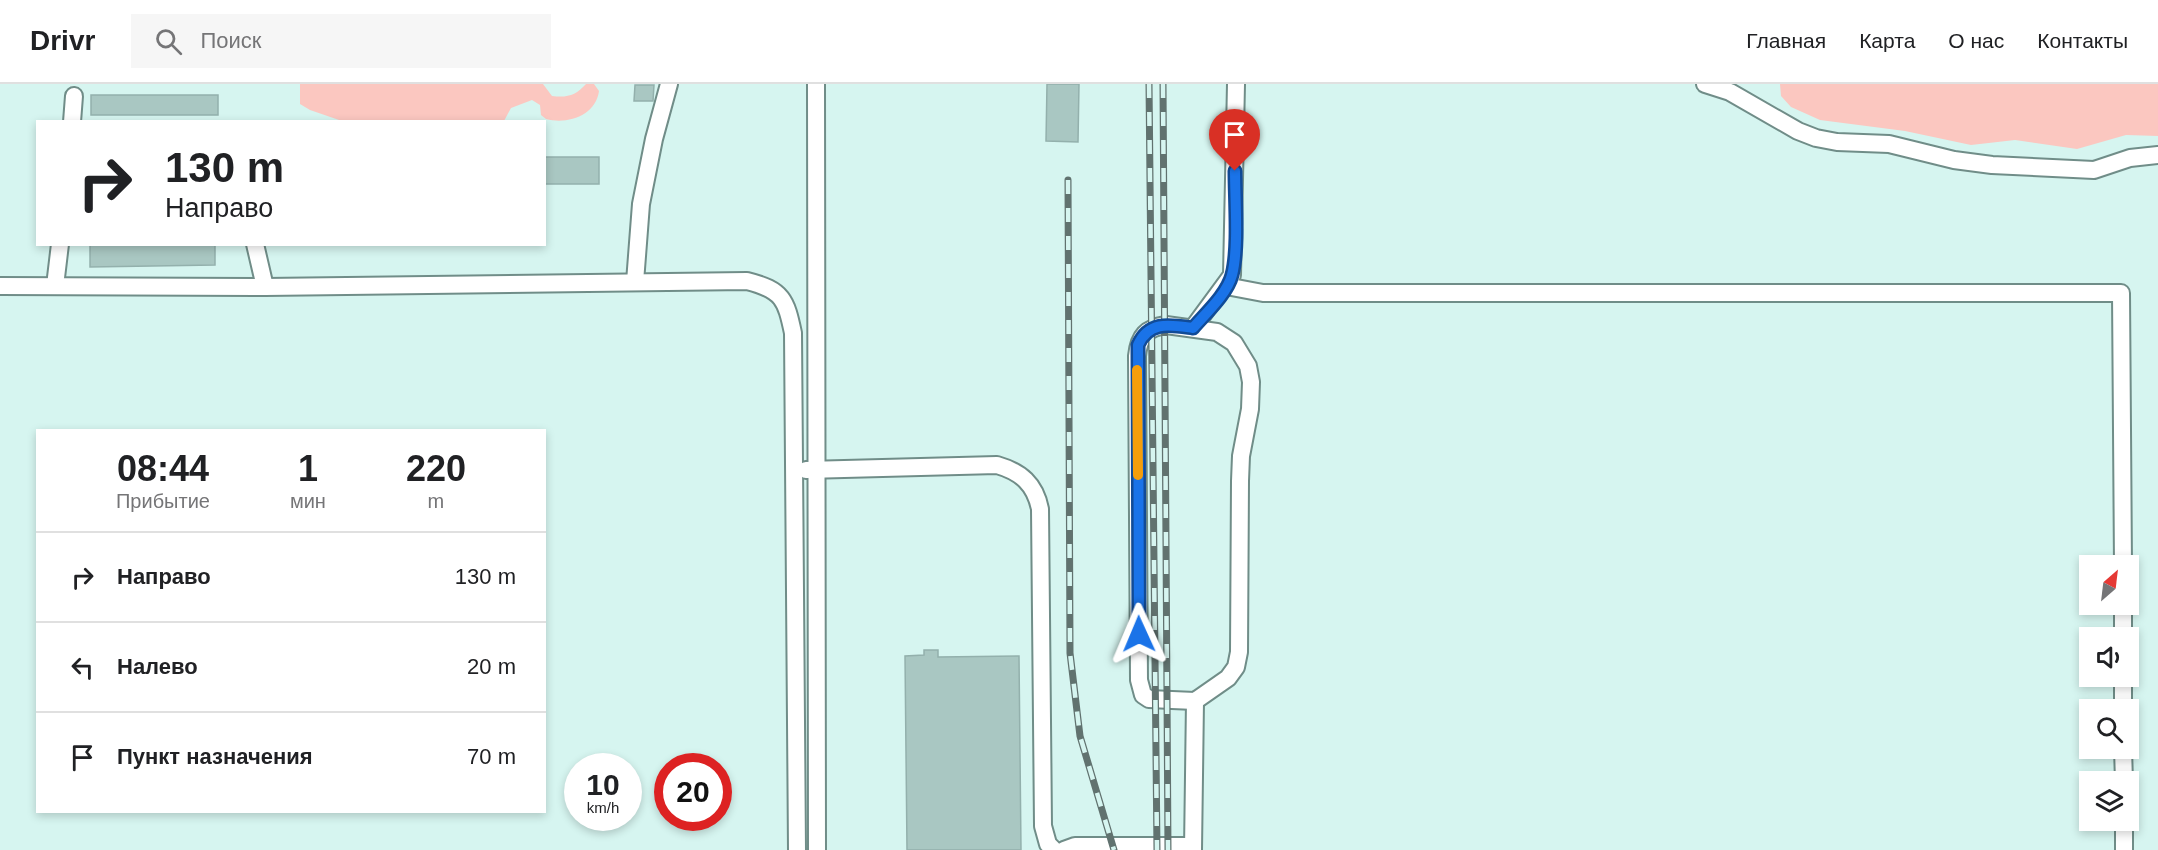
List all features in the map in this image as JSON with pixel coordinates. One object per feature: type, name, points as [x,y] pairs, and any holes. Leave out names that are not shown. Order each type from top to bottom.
[{"type":"street","points":[[635,282],[641,204],[654,139],[669,84]]},
{"type":"street","points":[[816,84],[817,850]]},
{"type":"street","points":[[1193,328],[1232,275],[1236,84]]},
{"type":"street","points":[[1705,84],[1730,92],[1807,135],[1837,142],[1889,144],[1954,160],[1992,165],[2094,170],[2130,158],[2158,154]]},
{"type":"street","points":[[72,120],[74,96]]},
{"type":"street","points":[[56,286],[60,246]]},
{"type":"street","points":[[255,246],[265,287]]},
{"type":"street","points":[[0,286],[265,287],[747,281],[768,287],[778,294],[787,305],[793,333],[788,417],[794,470],[797,850]]},
{"type":"street","points":[[1226,286],[1263,292],[2121,293],[2123,555]]},
{"type":"street","points":[[1153,327],[1193,328],[1217,332],[1234,343],[1242,352],[1251,382],[1240,481],[1239,652],[1236,667],[1228,678],[1195,701],[1149,699],[1140,689],[1137,356],[1143,334],[1153,327]]},
{"type":"street","points":[[794,470],[997,465],[1018,473],[1033,488],[1040,509],[1042,826],[1048,844],[1054,850]]},
{"type":"street","points":[[1064,850],[1075,846],[1193,848],[1195,701]]},
{"type":"street","points":[[2124,831],[2124,850]]},
{"type":"shaded area","points":[[300,84],[543,84],[552,96],[563,97],[579,91],[586,84],[594,84],[599,91],[593,106],[587,112],[563,121],[546,119],[541,115],[540,105],[532,100],[511,108],[505,120],[339,120],[300,104]]},
{"type":"shaded area","points":[[1780,84],[2158,84],[2158,136],[2126,135],[2077,149],[2015,140],[1971,145],[1905,131],[1820,120],[1791,107],[1781,96]]},
{"type":"building","points":[[1047,84],[1079,84],[1078,142],[1046,141]]},
{"type":"building","points":[[635,85],[654,85],[653,101],[634,101]]},
{"type":"building","points":[[91,95],[218,95],[218,115],[91,115]]},
{"type":"building","points":[[546,157],[599,157],[599,184],[546,184]]},
{"type":"building","points":[[90,246],[215,246],[215,265],[90,267]]},
{"type":"building","points":[[924,650],[938,650],[938,657],[1019,656],[1021,850],[907,850],[905,656],[924,655]]},
{"type":"railway","points":[[1149,84],[1157,850]]},
{"type":"railway","points":[[1163,84],[1168,850]]},
{"type":"railway","points":[[1068,180],[1070,653],[1080,736],[1114,850]]},
{"type":"slow traffic","points":[[1137,370],[1138,475]]},
{"type":"route","points":[[1139,634],[1138,345],[1143,334],[1153,327],[1166,325],[1193,328],[1226,286],[1232,275],[1234,259],[1235,171]]}]
